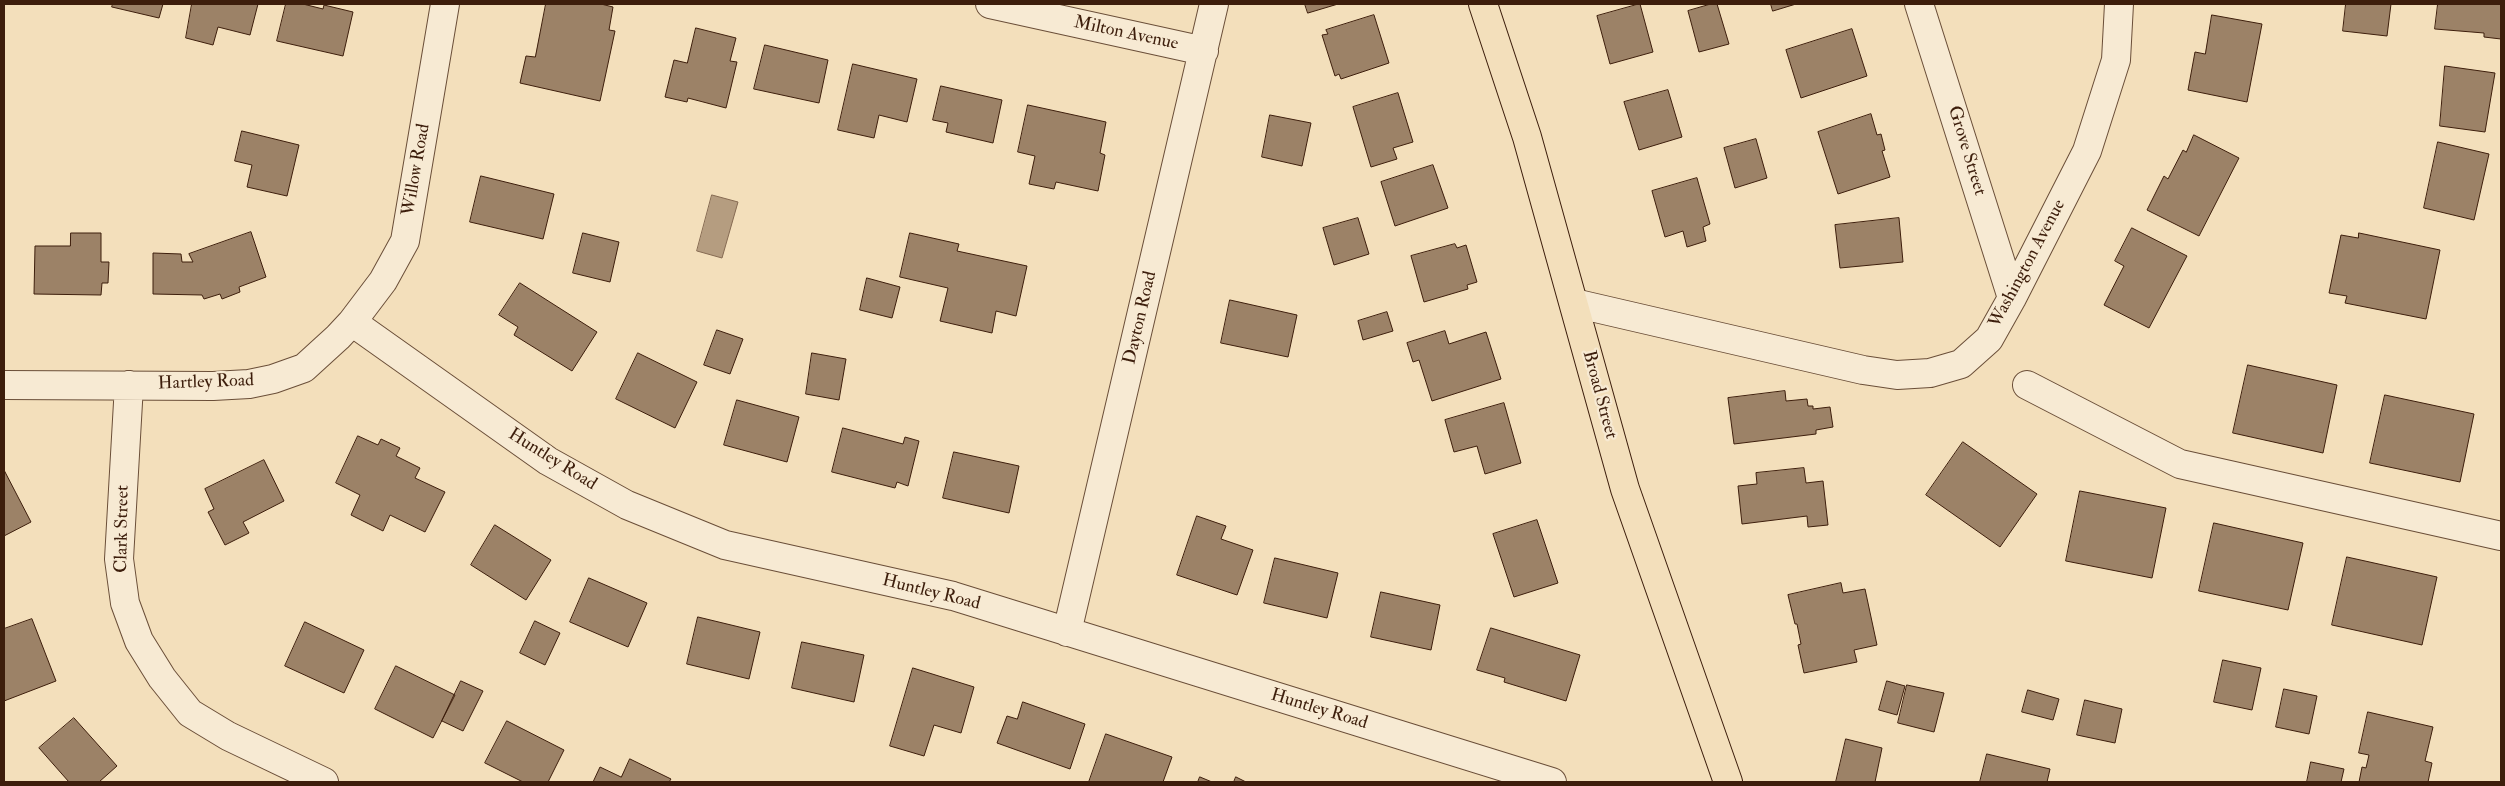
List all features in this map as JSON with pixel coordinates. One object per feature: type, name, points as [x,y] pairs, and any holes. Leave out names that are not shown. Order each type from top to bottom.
[{"type":"main road","name":"Broad Street","points":[[1483,4],[1527,137],[1625,489],[1728,782]]},
{"type":"street","name":"Willow Road","points":[[352,322],[382,281],[405,241],[445,4]]},
{"type":"street","name":"Milton Avenue","points":[[990,4],[1204,51]]},
{"type":"street","name":"Dayton Road","points":[[1067,632],[1214,4]]},
{"type":"street","name":"Grove Street","points":[[1919,4],[2012,298]]},
{"type":"street","name":"Washington Avenue","points":[[1574,303],[1854,368],[1897,375],[1930,373],[1961,364],[1989,339],[2087,151],[2116,60],[2119,4]]},
{"type":"street","name":"Hartley Road","points":[[129,385],[212,386],[249,384],[273,378],[304,368],[352,322]]},
{"type":"street","name":"Huntley Road","points":[[352,322],[548,461],[627,506],[725,545],[954,596],[1552,782]]},
{"type":"street","points":[[4,385],[129,385]]},
{"type":"street","name":"Clark Street","points":[[129,385],[119,559],[125,603],[139,641],[162,678],[190,713],[228,736],[324,782]]},
{"type":"street","points":[[2027,386],[2180,464],[2501,536]]},
{"type":"shaded area","points":[[712,195],[738,202],[722,258],[697,251]]},
{"type":"building","points":[[113,4],[163,4],[159,18],[112,7]]},
{"type":"building","points":[[192,4],[258,4],[250,35],[218,27],[213,45],[186,38]]},
{"type":"building","points":[[286,4],[303,4],[323,9],[324,5],[353,12],[343,56],[277,41]]},
{"type":"building","points":[[546,4],[601,4],[613,7],[609,30],[615,31],[600,101],[520,83],[526,56],[535,57]]},
{"type":"building","points":[[1305,4],[1338,4],[1308,13]]},
{"type":"building","points":[[1640,4],[1653,52],[1610,64],[1597,16]]},
{"type":"building","points":[[1717,4],[1729,44],[1699,52],[1688,11]]},
{"type":"building","points":[[1771,4],[1796,4],[1773,11]]},
{"type":"building","points":[[2346,4],[2391,4],[2387,36],[2343,31]]},
{"type":"building","points":[[2438,4],[2501,4],[2501,39],[2484,37],[2484,33],[2435,29]]},
{"type":"building","points":[[1374,15],[1389,63],[1341,79],[1339,74],[1335,76],[1322,35],[1328,34],[1326,30]]},
{"type":"building","points":[[2212,15],[2262,24],[2247,102],[2188,90],[2195,52],[2205,54]]},
{"type":"building","points":[[696,28],[736,38],[730,61],[737,62],[726,108],[688,98],[687,102],[665,97],[674,60],[687,63]]},
{"type":"building","points":[[1852,29],[1867,76],[1801,98],[1786,50]]},
{"type":"building","points":[[765,45],[828,60],[819,103],[754,89]]},
{"type":"building","points":[[853,64],[917,79],[907,122],[879,115],[874,138],[838,130]]},
{"type":"building","points":[[2445,66],[2495,73],[2485,132],[2440,126]]},
{"type":"building","points":[[941,86],[1002,100],[993,143],[946,132],[948,123],[933,120]]},
{"type":"building","points":[[1668,90],[1682,137],[1639,150],[1624,102]]},
{"type":"building","points":[[1398,93],[1413,142],[1393,148],[1397,159],[1371,167],[1353,107]]},
{"type":"building","points":[[1028,105],[1106,122],[1100,153],[1105,155],[1098,191],[1056,182],[1054,189],[1029,184],[1035,156],[1018,152]]},
{"type":"building","points":[[1871,114],[1877,135],[1881,134],[1885,150],[1882,151],[1890,177],[1838,194],[1818,132]]},
{"type":"building","points":[[1270,115],[1311,123],[1302,166],[1262,157]]},
{"type":"building","points":[[242,131],[299,145],[287,196],[247,187],[252,165],[235,161]]},
{"type":"building","points":[[2194,135],[2239,158],[2199,236],[2147,210],[2164,176],[2168,179],[2183,150],[2186,152]]},
{"type":"building","points":[[1756,139],[1767,178],[1735,188],[1724,148]]},
{"type":"building","points":[[2438,142],[2489,154],[2474,220],[2424,208]]},
{"type":"building","points":[[1433,165],[1448,208],[1395,226],[1381,182]]},
{"type":"building","points":[[481,176],[554,194],[543,239],[470,222]]},
{"type":"building","points":[[1697,178],[1710,224],[1703,227],[1706,241],[1687,247],[1683,231],[1665,237],[1652,191]]},
{"type":"building","points":[[1358,218],[1369,254],[1334,265],[1323,228]]},
{"type":"building","points":[[1899,218],[1903,262],[1840,268],[1835,225]]},
{"type":"building","points":[[2132,228],[2187,256],[2149,328],[2104,305],[2124,266],[2115,261]]},
{"type":"building","points":[[251,232],[266,277],[239,287],[240,292],[222,299],[220,294],[204,299],[202,295],[153,294],[153,253],[181,254],[182,262],[193,262],[189,254]]},
{"type":"building","points":[[71,233],[101,233],[101,262],[109,262],[108,283],[102,283],[101,295],[34,294],[35,246],[70,246]]},
{"type":"building","points":[[583,233],[619,242],[610,282],[573,273]]},
{"type":"building","points":[[910,233],[959,244],[957,251],[1027,266],[1016,316],[996,311],[992,333],[940,321],[948,288],[900,277]]},
{"type":"building","points":[[2359,233],[2440,250],[2426,319],[2345,303],[2347,296],[2329,293],[2341,235],[2358,238]]},
{"type":"building","points":[[1455,244],[1457,248],[1466,245],[1477,282],[1467,285],[1468,289],[1424,302],[1411,256]]},
{"type":"building","points":[[867,278],[900,287],[892,318],[860,310]]},
{"type":"building","points":[[520,283],[597,332],[572,371],[514,335],[518,327],[499,315]]},
{"type":"building","points":[[1230,300],[1297,315],[1288,357],[1221,343]]},
{"type":"building","points":[[1387,312],[1393,331],[1363,340],[1358,321]]},
{"type":"building","points":[[717,330],[743,339],[730,374],[704,365]]},
{"type":"building","points":[[1445,331],[1449,344],[1486,332],[1501,379],[1432,401],[1419,360],[1413,362],[1407,343]]},
{"type":"building","points":[[638,353],[697,382],[675,428],[616,399]]},
{"type":"building","points":[[812,353],[846,359],[839,400],[806,394]]},
{"type":"building","points":[[2248,365],[2337,385],[2323,453],[2233,433]]},
{"type":"building","points":[[1785,391],[1786,401],[1807,399],[1808,406],[1813,406],[1813,409],[1830,407],[1833,427],[1816,430],[1816,434],[1734,444],[1728,398]]},
{"type":"building","points":[[2385,395],[2474,414],[2460,482],[2370,463]]},
{"type":"building","points":[[737,400],[799,417],[787,462],[724,445]]},
{"type":"building","points":[[1504,403],[1521,463],[1485,474],[1477,446],[1454,452],[1445,420]]},
{"type":"building","points":[[843,428],[903,444],[905,437],[919,441],[908,486],[897,482],[895,488],[832,472]]},
{"type":"building","points":[[358,436],[378,445],[381,439],[400,448],[396,456],[420,468],[415,478],[445,492],[425,532],[390,515],[383,531],[351,515],[360,495],[336,483]]},
{"type":"building","points":[[1963,442],[2037,494],[2000,547],[1926,495]]},
{"type":"building","points":[[954,452],[1019,466],[1009,513],[943,498]]},
{"type":"building","points":[[264,460],[284,501],[243,522],[249,533],[225,545],[208,512],[214,509],[205,489]]},
{"type":"building","points":[[1804,468],[1806,483],[1823,481],[1828,525],[1808,527],[1807,516],[1742,524],[1738,486],[1757,484],[1756,473]]},
{"type":"building","points":[[4,470],[31,522],[4,536]]},
{"type":"building","points":[[2080,491],[2166,508],[2152,578],[2066,561]]},
{"type":"building","points":[[1197,516],[1226,526],[1221,539],[1253,550],[1237,595],[1177,575]]},
{"type":"building","points":[[1537,520],[1558,583],[1514,597],[1493,534]]},
{"type":"building","points":[[2214,523],[2303,543],[2288,610],[2199,591]]},
{"type":"building","points":[[495,525],[551,560],[526,600],[471,565]]},
{"type":"building","points":[[2347,557],[2437,577],[2422,645],[2332,625]]},
{"type":"building","points":[[1275,558],[1338,573],[1327,618],[1264,603]]},
{"type":"building","points":[[589,578],[647,603],[628,647],[570,622]]},
{"type":"building","points":[[1841,583],[1843,593],[1865,589],[1877,645],[1854,650],[1857,662],[1804,673],[1798,645],[1801,644],[1797,624],[1795,624],[1788,595]]},
{"type":"building","points":[[1381,592],[1440,605],[1431,650],[1371,637]]},
{"type":"building","points":[[698,617],[760,632],[749,679],[687,664]]},
{"type":"building","points":[[32,619],[56,681],[4,701],[4,629]]},
{"type":"building","points":[[535,621],[560,633],[545,665],[520,653]]},
{"type":"building","points":[[305,622],[364,650],[344,693],[285,666]]},
{"type":"building","points":[[1491,628],[1580,655],[1566,701],[1504,682],[1505,678],[1477,670]]},
{"type":"building","points":[[802,642],[864,655],[854,702],[792,688]]},
{"type":"building","points":[[2223,660],[2261,668],[2252,710],[2214,702]]},
{"type":"building","points":[[396,666],[455,695],[433,738],[375,709]]},
{"type":"building","points":[[913,668],[974,687],[961,733],[934,725],[924,756],[890,746]]},
{"type":"building","points":[[461,681],[483,691],[463,731],[442,721]]},
{"type":"building","points":[[1887,681],[1905,686],[1897,715],[1879,710]]},
{"type":"building","points":[[1907,685],[1944,693],[1934,732],[1898,723]]},
{"type":"building","points":[[2284,689],[2317,696],[2309,734],[2276,727]]},
{"type":"building","points":[[2028,690],[2059,699],[2053,720],[2022,712]]},
{"type":"building","points":[[2085,700],[2122,709],[2115,743],[2077,735]]},
{"type":"building","points":[[1023,702],[1085,724],[1070,769],[997,743],[1007,716],[1017,719]]},
{"type":"building","points":[[2368,712],[2433,727],[2425,761],[2432,763],[2428,782],[2359,782],[2362,767],[2366,768],[2369,755],[2359,753]]},
{"type":"building","points":[[74,718],[117,766],[99,782],[69,782],[39,748]]},
{"type":"building","points":[[507,721],[564,750],[548,782],[523,782],[485,763]]},
{"type":"building","points":[[1106,734],[1172,757],[1163,782],[1089,782]]},
{"type":"building","points":[[1846,739],[1882,748],[1875,782],[1836,782]]},
{"type":"building","points":[[1987,754],[2050,769],[2047,782],[1980,782]]},
{"type":"building","points":[[630,759],[671,779],[669,782],[593,782],[600,767],[621,777]]},
{"type":"building","points":[[2311,762],[2344,769],[2341,782],[2307,782]]},
{"type":"building","points":[[1200,777],[1212,782],[1198,782]]},
{"type":"building","points":[[1236,777],[1246,782],[1234,782]]}]
